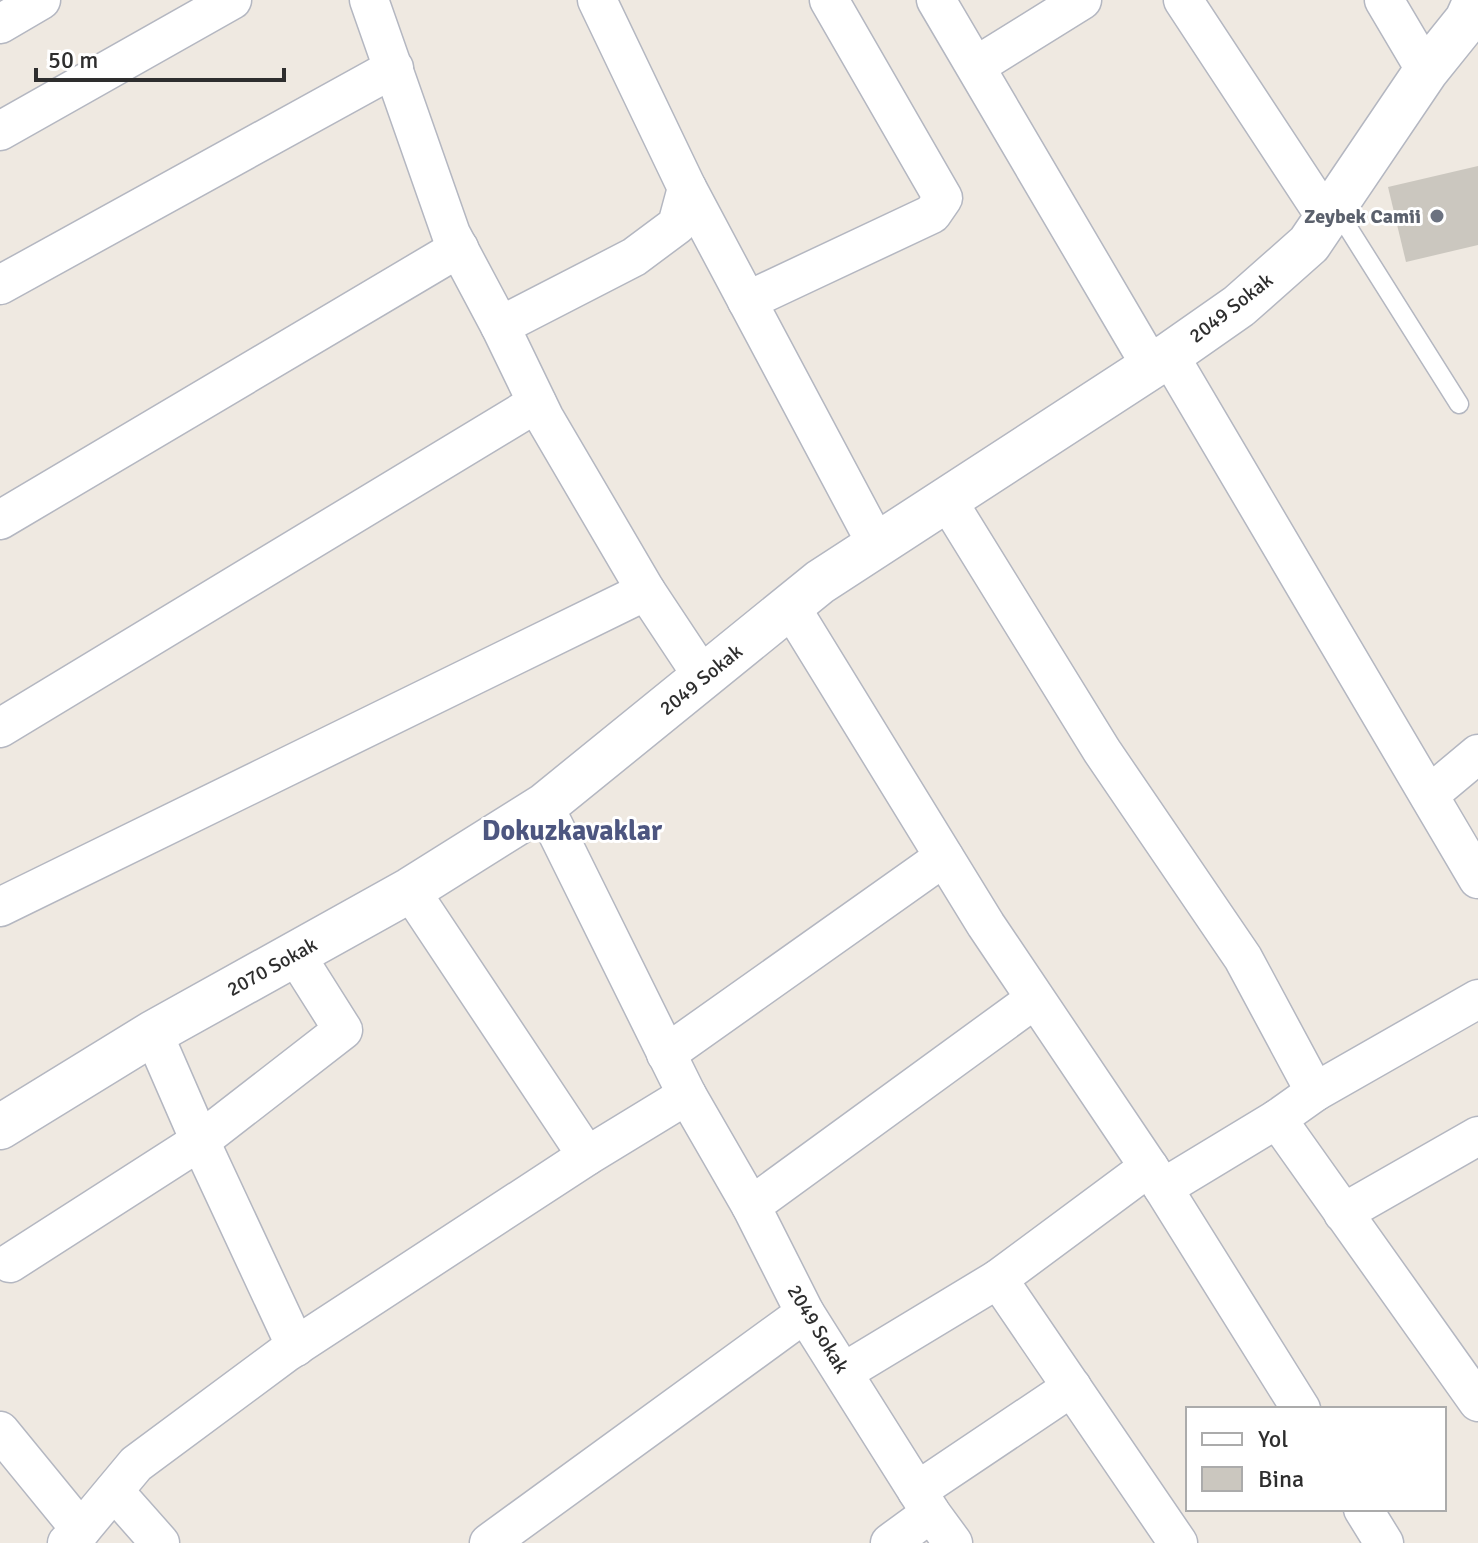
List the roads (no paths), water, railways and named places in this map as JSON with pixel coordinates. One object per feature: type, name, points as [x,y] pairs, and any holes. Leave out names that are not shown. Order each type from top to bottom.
[{"type":"street","points":[[0,24],[41,0]]},
{"type":"street","points":[[0,131],[232,0]]},
{"type":"street","points":[[369,0],[451,234],[537,403],[646,591],[703,677]]},
{"type":"street","points":[[597,0],[687,188],[877,545]]},
{"type":"street","points":[[747,301],[932,214],[943,198],[829,0]]},
{"type":"street","points":[[936,0],[1478,879]]},
{"type":"street","points":[[976,66],[1082,0]]},
{"type":"street","points":[[1183,0],[1331,213]]},
{"type":"street","points":[[1384,0],[1426,71]]},
{"type":"street","name":"2049 Sokak","points":[[953,1543],[805,1313],[751,1206],[687,1095],[544,806],[820,582],[1239,306],[1309,244],[1426,71],[1474,19]]},
{"type":"street","points":[[0,285],[394,68]]},
{"type":"street","points":[[500,326],[634,257],[677,225],[687,188]]},
{"type":"street","points":[[0,520],[459,248]]},
{"type":"street","points":[[0,728],[537,403]]},
{"type":"street","points":[[947,500],[1102,751],[1243,958],[1315,1092]]},
{"type":"street","points":[[0,907],[646,591]]},
{"type":"street","points":[[790,606],[986,925],[1156,1178],[1300,1407]]},
{"type":"street","points":[[1429,795],[1478,754]]},
{"type":"street","name":"2070 Sokak","points":[[0,1127],[153,1033],[410,890],[544,806]]},
{"type":"street","points":[[666,1054],[944,857]]},
{"type":"street","points":[[410,890],[587,1156]]},
{"type":"street","points":[[10,1263],[200,1141],[343,1030],[295,954]]},
{"type":"street","points":[[751,1206],[1035,999]]},
{"type":"street","points":[[844,1372],[1156,1178],[1277,1119],[1315,1092],[1478,999]]},
{"type":"street","points":[[153,1033],[296,1347]]},
{"type":"street","points":[[0,1431],[74,1536],[136,1464],[296,1347],[587,1156],[687,1095]]},
{"type":"street","points":[[1277,1119],[1478,1402]]},
{"type":"street","points":[[1343,1213],[1478,1136]]},
{"type":"street","points":[[998,1279],[1178,1543]]},
{"type":"street","points":[[489,1543],[805,1313]]},
{"type":"street","points":[[890,1543],[924,1502],[1072,1387]]},
{"type":"street","points":[[114,1491],[160,1543]]},
{"type":"street","points":[[1364,1511],[1384,1543]]},
{"type":"lane","points":[[1331,213],[1459,404]]},
{"type":"place","name":"Zeybek Camii","points":[[1437,216]]},
{"type":"district","name":"Dokuzkavaklar","points":[[572,831]]}]
